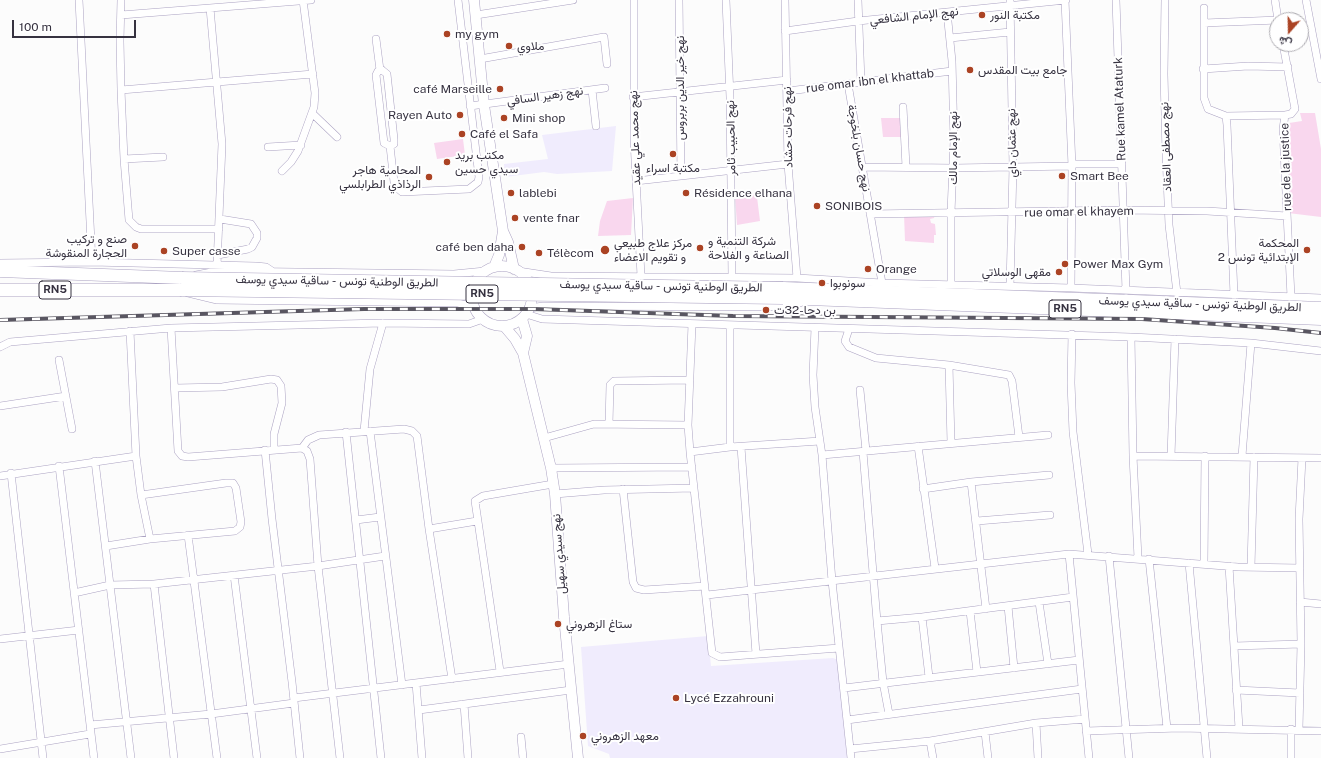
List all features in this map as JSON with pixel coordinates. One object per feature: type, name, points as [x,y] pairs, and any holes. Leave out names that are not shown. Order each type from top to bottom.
[{"type":"highway","name":"الطريق الوطنية تونس - ساقية سيدي يوسف","points":[[0,271],[181,284]]},
{"type":"highway","name":"الطريق الوطنية تونس - ساقية سيدي يوسف","points":[[0,290],[181,284],[783,293],[1321,308]]},
{"type":"highway","name":"الطريق الوطنية تونس - ساقية سيدي يوسف","points":[[783,293],[808,299],[1321,319]]},
{"type":"main road","points":[[474,0],[484,105],[503,231],[508,242],[516,270]]},
{"type":"main road","points":[[490,269],[499,255],[503,231]]},
{"type":"main road","points":[[501,266],[516,270],[524,275],[531,287],[532,294],[526,314],[516,323],[504,326],[489,323],[483,319],[474,307],[472,294],[473,287],[480,276],[490,269],[501,266]]},
{"type":"main road","name":"نهج سيدي سهيل","points":[[523,353],[527,336],[526,314]]},
{"type":"main road","name":"نهج سيدي سهيل","points":[[504,326],[515,339],[523,353],[551,468],[568,664],[578,758]]},
{"type":"street","points":[[79,0],[92,262]]},
{"type":"street","points":[[121,0],[124,159],[129,220],[136,227],[146,229],[219,229]]},
{"type":"street","points":[[282,171],[295,157],[301,145],[313,114],[315,100],[303,0]]},
{"type":"street","points":[[121,15],[311,0]]},
{"type":"street","points":[[380,70],[386,72],[387,76],[394,142],[390,146],[394,182],[397,188],[402,192],[409,193],[472,188],[478,182],[479,177],[458,0]]},
{"type":"street","points":[[476,15],[573,0]]},
{"type":"street","name":"نهج محمد علي عقيد","points":[[634,0],[633,97],[641,276]]},
{"type":"street","name":"نهج خير الدين بربروس","points":[[679,0],[681,176]]},
{"type":"street","name":"نهج الحبيب ثامر","points":[[726,0],[732,169],[732,277]]},
{"type":"street","name":"نهج فرحات حشاد","points":[[785,0],[788,91],[788,164],[797,278]]},
{"type":"street","points":[[858,0],[861,82]]},
{"type":"street","points":[[991,0],[993,8]]},
{"type":"street","points":[[1066,0],[1072,165],[1071,288]]},
{"type":"street","name":"نهج الإمام الشافعي","points":[[785,31],[858,21],[993,8],[1010,3],[1066,0]]},
{"type":"street","name":"Rue kamel Ataturk","points":[[1116,0],[1126,291]]},
{"type":"street","name":"نهج مصطفى العقاد","points":[[1165,0],[1164,74],[1168,211],[1177,292]]},
{"type":"street","points":[[1275,0],[1277,12]]},
{"type":"street","points":[[1306,0],[1321,78]]},
{"type":"street","name":"نهج عثمان داي","points":[[1010,3],[1013,167],[1010,286]]},
{"type":"street","points":[[210,8],[222,144],[217,266]]},
{"type":"street","points":[[1204,8],[1203,91],[1206,106],[1217,114],[1226,116],[1285,115]]},
{"type":"street","name":"نهج الإمام مالك","points":[[947,12],[952,71],[954,168],[951,212],[951,285]]},
{"type":"street","points":[[1204,23],[1269,20]]},
{"type":"street","points":[[950,38],[1010,32]]},
{"type":"street","points":[[480,59],[604,37],[607,64]]},
{"type":"street","points":[[376,39],[380,70],[376,75],[384,143],[390,146]]},
{"type":"street","name":"rue de la justice","points":[[1285,52],[1294,109],[1291,114],[1285,115],[1283,129],[1291,297]]},
{"type":"street","points":[[1203,69],[1248,66],[1288,67]]},
{"type":"street","name":"rue omar ibn el khattab","points":[[788,91],[952,71]]},
{"type":"street","points":[[122,90],[313,74]]},
{"type":"street","points":[[633,97],[787,80]]},
{"type":"street","name":"نهج حسان بلخوجة","points":[[848,84],[882,282]]},
{"type":"street","name":"نهج زهير السافي","points":[[470,106],[605,88]]},
{"type":"street","points":[[592,90],[596,126]]},
{"type":"street","points":[[903,107],[906,167]]},
{"type":"street","points":[[313,114],[337,136]]},
{"type":"street","points":[[1226,116],[1234,295]]},
{"type":"street","points":[[268,147],[301,145]]},
{"type":"street","points":[[124,159],[163,158]]},
{"type":"street","points":[[636,181],[732,169],[788,164]]},
{"type":"street","points":[[862,167],[954,168],[1122,164]]},
{"type":"street","name":"rue omar el khayem","points":[[870,214],[951,212],[1012,213],[1123,210],[1230,212],[1287,216]]},
{"type":"street","points":[[218,255],[248,249],[256,243],[257,238],[257,233],[251,224],[220,219]]},
{"type":"street","points":[[0,263],[92,262],[262,266],[272,272]]},
{"type":"street","points":[[181,284],[217,271],[460,274],[490,269]]},
{"type":"street","points":[[516,270],[551,276],[797,278],[1321,298]]},
{"type":"street","points":[[181,284],[202,298],[217,300],[458,303],[474,307]]},
{"type":"street","points":[[526,314],[543,306],[787,307],[800,304],[808,299]]},
{"type":"street","points":[[526,314],[542,319],[849,329],[1072,334],[1251,343],[1321,351]]},
{"type":"street","points":[[0,347],[10,342],[171,328],[383,323],[469,324],[483,319]]},
{"type":"street","points":[[383,323],[371,364],[367,431],[402,685]]},
{"type":"street","points":[[692,324],[688,425],[707,595],[711,650],[713,655],[720,657],[839,648]]},
{"type":"street","points":[[730,325],[730,447]]},
{"type":"street","points":[[171,328],[178,451],[182,456],[188,457],[274,449],[302,448],[307,451],[310,459],[318,566],[334,693],[340,758]]},
{"type":"street","points":[[815,328],[813,375],[822,455],[832,581],[851,758]]},
{"type":"street","points":[[849,329],[845,341],[846,344],[876,358],[949,365],[1003,373],[1011,376],[1019,437]]},
{"type":"street","points":[[130,331],[136,456],[141,495],[150,538]]},
{"type":"street","points":[[1072,334],[1071,383],[1073,432],[1088,554]]},
{"type":"street","points":[[1131,337],[1133,456],[1138,558]]},
{"type":"street","points":[[1171,456],[1175,339]]},
{"type":"street","points":[[1242,456],[1251,343]]},
{"type":"street","points":[[59,360],[72,429]]},
{"type":"street","points":[[949,365],[951,443]]},
{"type":"street","points":[[175,388],[222,387],[270,379],[277,380],[281,386],[282,403],[274,434],[274,449]]},
{"type":"street","points":[[609,424],[610,385],[614,381],[690,380]]},
{"type":"street","points":[[860,390],[873,577],[883,682],[889,714]]},
{"type":"street","points":[[0,406],[66,396]]},
{"type":"street","points":[[544,438],[587,425],[688,425]]},
{"type":"street","points":[[302,448],[312,437],[346,432],[408,430],[417,436],[429,529],[452,679]]},
{"type":"street","points":[[346,432],[381,758]]},
{"type":"street","points":[[822,455],[1048,435]]},
{"type":"street","points":[[690,452],[730,447],[820,442]]},
{"type":"street","points":[[918,446],[923,489],[936,568]]},
{"type":"street","points":[[741,447],[756,654]]},
{"type":"street","points":[[265,450],[300,758]]},
{"type":"street","points":[[0,476],[59,466],[136,456]]},
{"type":"street","points":[[1133,456],[1254,456],[1321,458]]},
{"type":"street","points":[[1204,456],[1204,564]]},
{"type":"street","points":[[1251,568],[1254,456]]},
{"type":"street","points":[[1299,729],[1301,644],[1299,519],[1302,458]]},
{"type":"street","points":[[95,461],[131,758]]},
{"type":"street","points":[[59,466],[94,758]]},
{"type":"street","points":[[551,468],[692,467]]},
{"type":"street","points":[[11,474],[43,758]]},
{"type":"street","points":[[923,489],[971,482],[1049,475]]},
{"type":"street","points":[[971,482],[977,521],[980,563],[986,609]]},
{"type":"street","points":[[106,546],[150,538],[235,531],[240,527],[241,522],[236,488],[233,483],[141,495]]},
{"type":"street","points":[[500,671],[475,506],[478,498],[554,489],[623,490],[694,488]]},
{"type":"street","points":[[623,490],[633,582],[636,588],[644,590],[706,586]]},
{"type":"street","points":[[977,521],[1050,515]]},
{"type":"street","points":[[356,520],[380,517]]},
{"type":"street","points":[[429,529],[477,521]]},
{"type":"street","points":[[188,535],[217,758]]},
{"type":"street","points":[[1069,554],[1089,758]]},
{"type":"street","points":[[707,595],[1069,554],[1088,554],[1251,568],[1300,568]]},
{"type":"street","points":[[74,593],[110,585],[154,584],[234,576],[385,556]]},
{"type":"street","points":[[1109,556],[1130,758]]},
{"type":"street","points":[[1149,559],[1167,728]]},
{"type":"street","points":[[1189,563],[1197,665],[1205,728],[1207,758]]},
{"type":"street","points":[[1229,566],[1238,728]]},
{"type":"street","points":[[234,576],[257,758]]},
{"type":"street","points":[[154,584],[168,718],[174,758]]},
{"type":"street","points":[[877,621],[922,617],[1073,597]]},
{"type":"street","points":[[1039,602],[1048,664]]},
{"type":"street","points":[[1300,602],[1321,604]]},
{"type":"street","points":[[1008,606],[1014,668]]},
{"type":"street","points":[[970,611],[977,672]]},
{"type":"street","points":[[922,617],[929,677]]},
{"type":"street","points":[[0,639],[79,630]]},
{"type":"street","points":[[1234,646],[1301,644]]},
{"type":"street","points":[[844,688],[883,682],[1079,660]]},
{"type":"street","points":[[90,726],[211,714],[334,693],[452,679],[500,671],[568,664]]},
{"type":"street","points":[[416,683],[422,758]]},
{"type":"street","points":[[847,720],[1082,689]]},
{"type":"street","points":[[419,710],[571,690]]},
{"type":"street","points":[[1236,690],[1300,693]]},
{"type":"street","points":[[464,704],[468,758]]},
{"type":"street","points":[[850,750],[930,741],[1036,724],[1085,719]]},
{"type":"street","points":[[1036,724],[1038,758]]},
{"type":"street","points":[[1086,731],[1167,728],[1299,729],[1321,731]]},
{"type":"street","points":[[1291,729],[1291,758]]},
{"type":"street","points":[[985,732],[988,758]]},
{"type":"street","points":[[0,749],[90,734]]},
{"type":"street","points":[[521,737],[523,758]]},
{"type":"street","points":[[930,741],[933,758]]},
{"type":"shaded area","points":[[1300,113],[1315,113],[1321,149],[1321,217],[1288,213],[1289,123],[1302,121]]},
{"type":"shaded area","points":[[881,118],[901,118],[903,137],[883,137]]},
{"type":"shaded area","points":[[616,126],[612,171],[557,174],[544,172],[505,177],[504,164],[548,159],[542,135]]},
{"type":"shaded area","points":[[463,139],[465,155],[437,159],[434,143]]},
{"type":"shaded area","points":[[753,194],[757,197],[760,221],[737,225],[735,196]]},
{"type":"shaded area","points":[[633,198],[631,235],[598,236],[600,221],[607,201]]},
{"type":"shaded area","points":[[904,214],[935,215],[934,218],[930,219],[931,223],[935,224],[936,235],[934,235],[934,243],[905,241]]},
{"type":"shaded area","name":"Lycé Ezzahrouni","points":[[708,636],[711,666],[833,658],[838,660],[847,758],[610,758],[609,754],[588,746],[581,647]]},
{"type":"railway","points":[[0,320],[364,309],[534,309],[733,316],[1142,319],[1275,328],[1321,333]]},
{"type":"place","name":"مكتبة النور","points":[[982,15]]},
{"type":"place","name":"my gym","points":[[447,34]]},
{"type":"place","name":"ملاوي","points":[[509,46]]},
{"type":"place","name":"جامع بيت المقدس","points":[[970,70]]},
{"type":"place","name":"café Marseille","points":[[500,89]]},
{"type":"place","name":"Rayen Auto","points":[[460,115]]},
{"type":"place","name":"Mini shop","points":[[504,118]]},
{"type":"place","name":"Café el Safa","points":[[462,134]]},
{"type":"place","name":"مكتبة اسراء","points":[[673,154]]},
{"type":"place","name":"مكتب بريد سيدي حسين","points":[[447,162]]},
{"type":"place","name":"Smart Bee","points":[[1062,176]]},
{"type":"place","name":"المحامية هاجر الرذاذي الطرابلسي","points":[[429,177]]},
{"type":"place","name":"lablebi","points":[[511,193]]},
{"type":"place","name":"Résidence elhana","points":[[686,193]]},
{"type":"place","name":"SONIBOIS","points":[[817,206]]},
{"type":"place","name":"vente fnar","points":[[515,218]]},
{"type":"place","name":"صنع و تركيب الحجارة المنقوشة","points":[[135,246]]},
{"type":"place","name":"café ben daha","points":[[522,247]]},
{"type":"place","name":"شركة التنمية و الصناعة و الفلاحة","points":[[700,248]]},
{"type":"place","name":"مركز علاج طبيعي و تقويم الاعضاء","points":[[605,250]]},
{"type":"place","name":"المحكمة الإبتدائية تونس 2","points":[[1307,250]]},
{"type":"place","name":"Super casse","points":[[164,251]]},
{"type":"place","name":"Télècom","points":[[539,253]]},
{"type":"place","name":"Power Max Gym","points":[[1065,264]]},
{"type":"place","name":"Orange","points":[[868,269]]},
{"type":"place","name":"مقهى الوسلاتي","points":[[1059,272]]},
{"type":"place","name":"سونوبوا","points":[[822,283]]},
{"type":"place","name":"بن دحا-32ت","points":[[766,310]]},
{"type":"place","name":"ستاغ الزهروني","points":[[558,624]]},
{"type":"place","name":"Lycé Ezzahrouni","points":[[676,698]]},
{"type":"place","name":"معهد الزهروني","points":[[583,736]]}]
